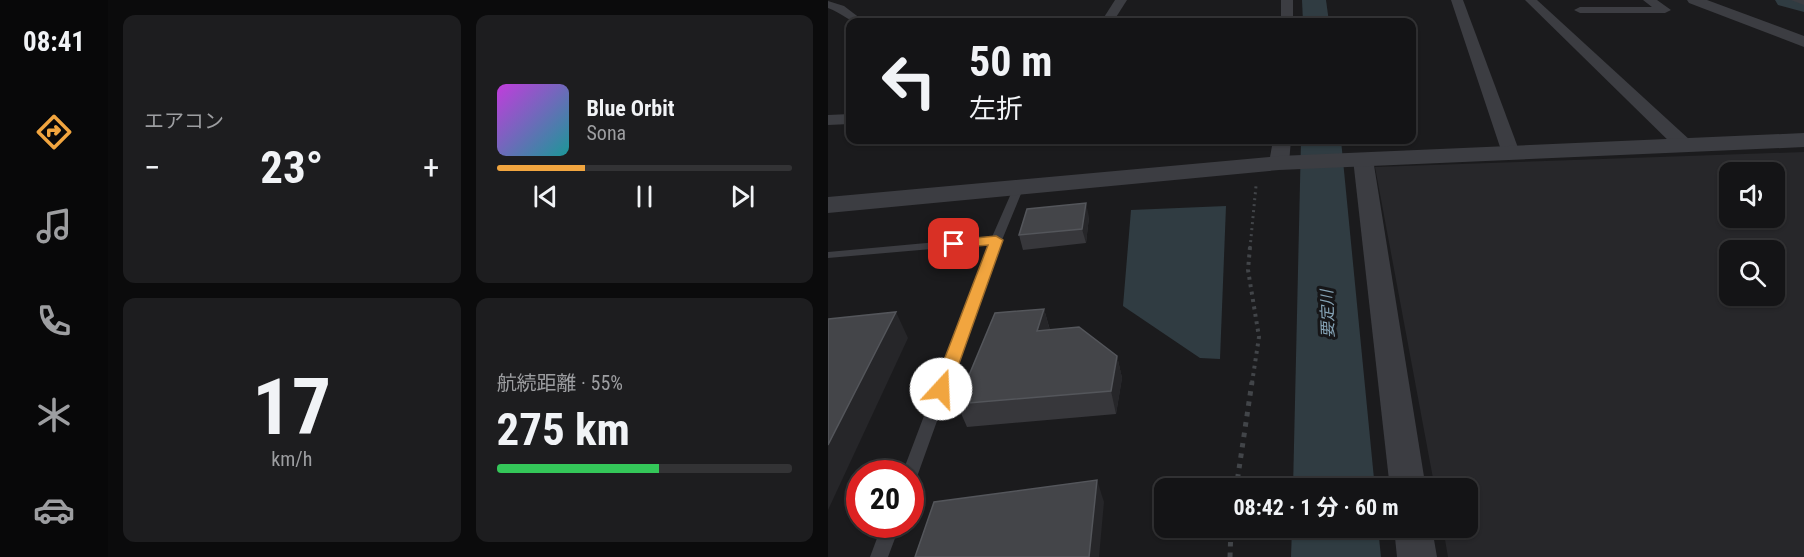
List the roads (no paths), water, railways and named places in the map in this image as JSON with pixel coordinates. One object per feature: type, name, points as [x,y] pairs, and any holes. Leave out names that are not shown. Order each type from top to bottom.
[{"type":"street","points":[[1110,18],[1121,0]]},
{"type":"street","points":[[1287,0],[1287,18]]},
{"type":"street","points":[[1457,0],[1511,153]]},
{"type":"street","points":[[1531,0],[1684,145]]},
{"type":"street","points":[[1580,10],[1665,10],[1649,0]]},
{"type":"street","points":[[1694,0],[1804,42]]},
{"type":"street","points":[[1797,0],[1804,2]]},
{"type":"street","points":[[828,4],[840,8],[854,18]]},
{"type":"street","points":[[828,120],[846,119]]},
{"type":"street","points":[[828,205],[1018,189],[1280,152],[1363,159],[1804,140]]},
{"type":"street","points":[[1363,159],[1406,478]]},
{"type":"street","points":[[1414,538],[1417,557]]},
{"type":"lane","points":[[915,460],[996,240],[1018,189]]},
{"type":"lane","points":[[828,255],[996,240]]},
{"type":"lane","points":[[879,557],[886,538]]},
{"type":"waterway","name":"要定川","points":[[1314,0],[1316,18]]},
{"type":"waterway","points":[[1787,0],[1804,4]]},
{"type":"waterway","name":"要定川","points":[[1321,144],[1334,478]]},
{"type":"waterway","name":"要定川","points":[[1335,538],[1336,557]]}]
